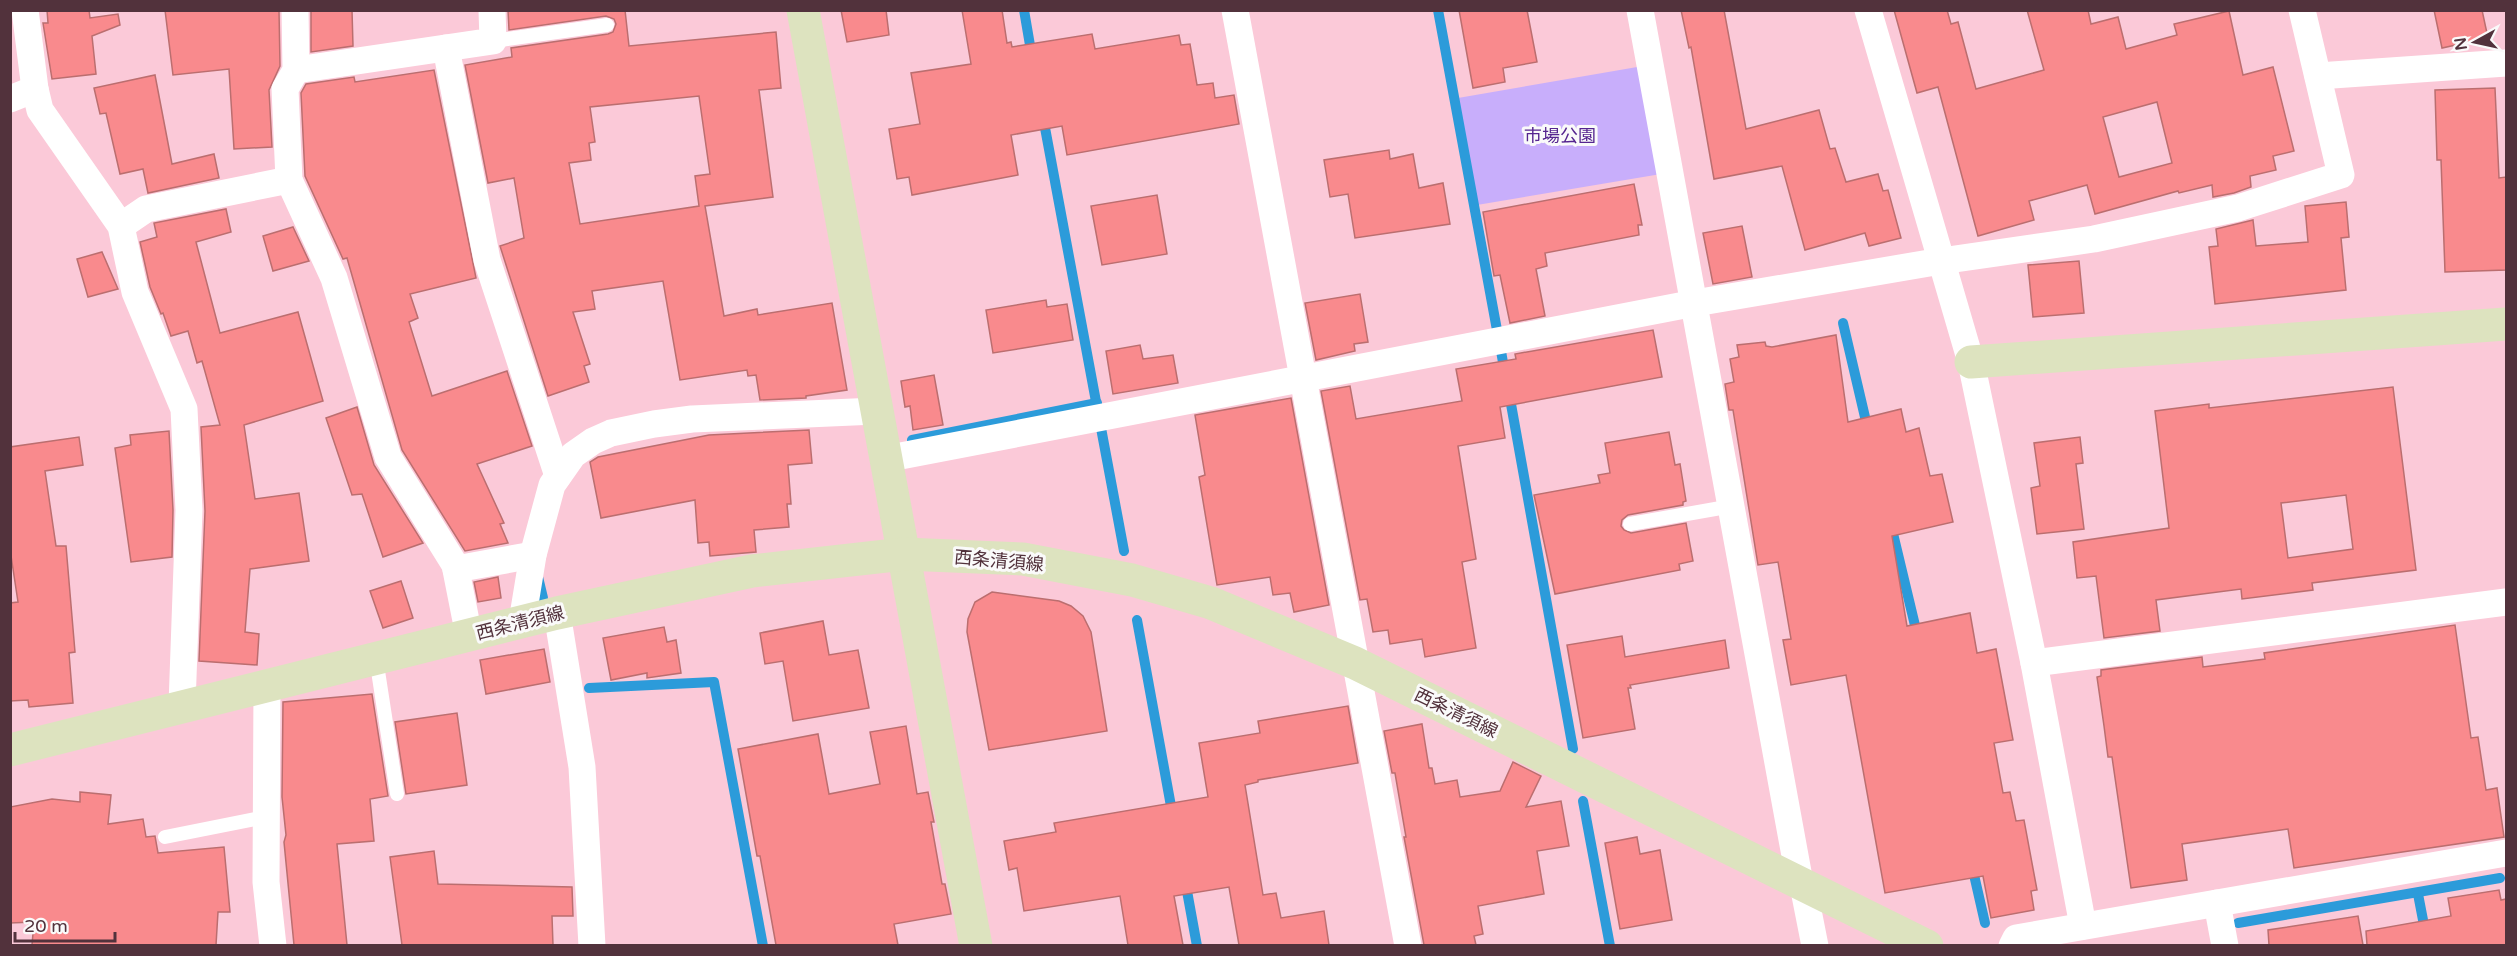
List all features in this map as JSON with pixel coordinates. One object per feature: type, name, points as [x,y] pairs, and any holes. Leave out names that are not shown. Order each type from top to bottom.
[{"type":"main road","points":[[803,10],[976,945]]},
{"type":"main road","points":[[1971,362],[2506,324]]},
{"type":"main road","name":"西条清須線","points":[[10,750],[182,705],[557,613],[752,572],[904,554],[1023,560],[1132,580],[1211,603],[1355,663],[1927,945]]},
{"type":"street","points":[[25,10],[23,94],[40,110],[120,226],[135,292],[184,409],[189,510],[182,705]]},
{"type":"street","points":[[295,10],[296,70],[285,89],[289,180],[334,278],[388,457],[456,569],[469,636]]},
{"type":"street","points":[[296,70],[493,41],[492,10]]},
{"type":"street","points":[[1235,10],[1408,945]]},
{"type":"street","points":[[1640,10],[1815,945]]},
{"type":"street","points":[[1868,10],[1971,362],[2034,663],[2083,926]]},
{"type":"street","points":[[885,459],[1695,303],[1941,261],[2094,239],[2238,208],[2341,175],[2302,10]]},
{"type":"street","points":[[446,48],[487,260],[558,476]]},
{"type":"street","points":[[2318,76],[2506,63]]},
{"type":"street","points":[[120,226],[146,209],[289,180]]},
{"type":"street","points":[[522,622],[532,555],[552,484],[573,454],[593,441],[611,433],[692,419],[876,411]]},
{"type":"street","points":[[456,569],[532,555]]},
{"type":"street","points":[[2034,663],[2506,602]]},
{"type":"street","points":[[557,613],[582,767],[592,945]]},
{"type":"street","points":[[267,685],[266,882],[273,945]]},
{"type":"street","points":[[2012,945],[2016,938],[2506,854]]},
{"type":"street","points":[[2217,903],[2225,945]]},
{"type":"lane","points":[[493,41],[607,25]]},
{"type":"lane","points":[[1630,524],[1732,506]]},
{"type":"lane","points":[[376,658],[397,794]]},
{"type":"lane","points":[[165,837],[266,817]]},
{"type":"green space","name":"市場公園","points":[[1643,66],[1661,174],[1477,205],[1458,98]]},
{"type":"building","points":[[47,10],[89,10],[90,18],[118,14],[120,25],[92,36],[96,74],[52,79],[43,23],[48,23]]},
{"type":"building","points":[[165,10],[279,10],[280,66],[269,90],[272,147],[234,149],[229,69],[173,75]]},
{"type":"building","points":[[311,10],[352,10],[353,46],[311,52]]},
{"type":"building","points":[[508,10],[625,10],[629,46],[776,32],[781,88],[759,90],[773,197],[705,206],[724,316],[757,309],[758,315],[832,303],[847,390],[806,396],[806,398],[760,400],[756,375],[748,376],[747,370],[680,380],[663,281],[592,291],[595,309],[573,312],[590,364],[584,366],[589,382],[548,396],[500,246],[524,238],[514,178],[488,183],[465,65],[512,57],[511,48],[608,34],[613,32],[616,24],[614,19],[606,16],[509,30]],"holes":[[[699,96],[710,174],[695,176],[699,206],[580,224],[569,163],[591,160],[589,143],[595,142],[590,107]]]},
{"type":"building","points":[[841,10],[886,10],[889,35],[847,42]]},
{"type":"building","points":[[962,10],[1002,10],[1007,43],[1011,42],[1012,47],[1092,34],[1095,49],[1179,35],[1181,45],[1190,44],[1197,85],[1213,83],[1215,98],[1234,95],[1239,124],[1067,155],[1062,126],[1011,135],[1018,175],[912,195],[909,177],[897,179],[889,129],[920,124],[911,73],[971,64]]},
{"type":"building","points":[[1459,10],[1527,10],[1537,62],[1503,68],[1505,82],[1473,88]]},
{"type":"building","points":[[1681,10],[1724,10],[1746,129],[1819,110],[1830,149],[1835,148],[1846,182],[1878,174],[1883,191],[1888,190],[1901,238],[1869,246],[1865,233],[1805,250],[1782,166],[1714,179],[1691,47],[1689,48]]},
{"type":"building","points":[[1894,10],[1947,10],[1951,24],[1958,22],[1976,89],[2044,70],[2027,10],[2088,10],[2091,24],[2118,17],[2126,49],[2177,35],[2174,24],[2229,11],[2243,75],[2273,67],[2294,151],[2273,156],[2276,170],[2250,176],[2251,187],[2234,193],[2213,197],[2212,185],[2179,193],[2178,191],[2095,214],[2087,185],[2029,201],[2034,220],[1978,236],[1938,87],[1917,93]],"holes":[[[2157,102],[2172,163],[2119,177],[2103,117]]]},
{"type":"building","points":[[2434,10],[2482,10],[2488,38],[2442,48]]},
{"type":"building","points":[[434,70],[476,278],[410,294],[418,318],[409,322],[432,396],[507,371],[532,446],[477,464],[504,523],[500,524],[508,543],[465,551],[402,450],[347,258],[343,259],[305,176],[301,93],[306,84],[354,77],[355,82]]},
{"type":"building","points":[[155,75],[172,164],[214,154],[219,178],[148,193],[143,169],[120,174],[106,113],[100,114],[94,88]]},
{"type":"building","points":[[2495,88],[2499,178],[2506,177],[2506,270],[2445,272],[2441,160],[2437,160],[2435,90]]},
{"type":"building","points":[[1389,150],[1390,159],[1413,154],[1419,188],[1443,183],[1450,224],[1355,238],[1348,194],[1330,197],[1324,160]]},
{"type":"building","points":[[1634,184],[1642,225],[1638,225],[1639,235],[1545,253],[1547,266],[1536,269],[1545,316],[1510,323],[1500,275],[1494,276],[1483,212]]},
{"type":"building","points":[[1157,195],[1167,254],[1102,265],[1091,206]]},
{"type":"building","points":[[2346,202],[2349,237],[2341,238],[2346,290],[2215,304],[2209,247],[2218,246],[2216,229],[2253,220],[2256,246],[2308,242],[2305,206]]},
{"type":"building","points":[[226,209],[231,232],[196,242],[220,333],[298,312],[323,401],[244,425],[255,499],[299,493],[309,561],[250,569],[245,632],[259,634],[257,665],[199,661],[205,511],[201,427],[220,425],[202,361],[197,363],[188,331],[171,336],[163,313],[161,314],[150,287],[140,242],[157,237],[154,223]]},
{"type":"building","points":[[1742,226],[1752,277],[1713,284],[1703,233]]},
{"type":"building","points":[[293,227],[309,261],[273,271],[263,236]]},
{"type":"building","points":[[102,252],[118,289],[88,297],[77,259]]},
{"type":"building","points":[[2079,261],[2084,313],[2033,317],[2028,265]]},
{"type":"building","points":[[1360,294],[1368,342],[1354,344],[1355,351],[1316,360],[1305,303]]},
{"type":"building","points":[[1046,300],[1047,307],[1067,304],[1073,340],[993,353],[986,310]]},
{"type":"building","points":[[1653,330],[1662,377],[1500,407],[1505,438],[1458,446],[1476,559],[1462,562],[1476,648],[1425,657],[1422,639],[1390,644],[1388,630],[1373,632],[1367,599],[1360,600],[1321,391],[1350,386],[1356,419],[1462,401],[1456,369],[1516,359],[1515,354]]},
{"type":"building","points":[[1836,335],[1848,422],[1901,409],[1906,432],[1919,428],[1930,476],[1942,474],[1953,522],[1892,536],[1907,626],[1970,613],[1977,653],[1996,649],[2013,740],[1994,743],[2003,793],[2010,792],[2016,821],[2024,820],[2037,890],[2031,891],[2034,910],[1991,918],[1983,876],[1885,893],[1846,675],[1791,685],[1783,640],[1791,639],[1778,562],[1758,565],[1733,410],[1729,410],[1725,384],[1734,382],[1730,359],[1739,357],[1737,345],[1765,342],[1766,346],[1772,347]]},
{"type":"building","points":[[1140,345],[1143,359],[1173,355],[1178,383],[1113,394],[1106,351]]},
{"type":"building","points":[[934,375],[943,425],[913,430],[910,406],[905,407],[901,381]]},
{"type":"building","points":[[2393,387],[2416,570],[2312,583],[2313,590],[2242,599],[2241,589],[2156,600],[2160,631],[2104,638],[2096,576],[2077,578],[2073,542],[2169,528],[2155,411],[2209,404],[2209,408]],"holes":[[[2346,495],[2353,549],[2288,558],[2281,503]]]},
{"type":"building","points":[[1291,398],[1329,605],[1294,612],[1290,593],[1273,595],[1270,577],[1217,585],[1199,477],[1205,475],[1195,415]]},
{"type":"building","points":[[357,407],[374,465],[423,543],[383,557],[362,494],[352,495],[326,418]]},
{"type":"building","points":[[809,430],[812,463],[788,465],[791,504],[787,504],[789,527],[754,530],[756,552],[710,556],[709,542],[698,543],[695,500],[601,518],[590,462],[598,457],[709,435]]},
{"type":"building","points":[[169,431],[173,510],[172,557],[131,562],[115,448],[131,445],[130,435]]},
{"type":"building","points":[[1669,432],[1675,465],[1680,464],[1686,501],[1683,505],[1628,515],[1622,520],[1621,526],[1631,533],[1686,523],[1693,561],[1679,564],[1680,570],[1555,594],[1534,495],[1600,483],[1598,475],[1610,473],[1605,443]]},
{"type":"building","points":[[79,437],[83,465],[45,471],[56,546],[66,546],[75,652],[69,653],[73,703],[29,707],[28,700],[10,701],[10,603],[18,602],[10,549],[10,447]]},
{"type":"building","points":[[2080,437],[2083,463],[2076,464],[2084,529],[2037,534],[2031,488],[2040,486],[2034,443]]},
{"type":"building","points":[[498,577],[501,598],[478,602],[474,582]]},
{"type":"building","points":[[401,581],[413,618],[383,628],[370,591]]},
{"type":"building","points":[[992,592],[1059,601],[1071,606],[1083,616],[1091,632],[1107,731],[989,750],[967,632],[968,619],[975,602]]},
{"type":"building","points":[[823,621],[829,655],[858,650],[869,708],[793,721],[783,661],[765,664],[760,633]]},
{"type":"building","points":[[2455,625],[2471,738],[2478,737],[2486,790],[2497,788],[2504,837],[2294,868],[2288,829],[2182,844],[2187,880],[2131,888],[2112,757],[2108,757],[2097,677],[2101,676],[2101,670],[2202,657],[2203,667],[2265,659],[2264,653]]},
{"type":"building","points":[[664,627],[667,642],[676,640],[681,673],[647,678],[647,673],[611,680],[603,638]]},
{"type":"building","points":[[1622,636],[1625,657],[1725,640],[1729,668],[1630,685],[1631,688],[1628,688],[1635,729],[1583,738],[1567,645]]},
{"type":"building","points":[[544,649],[550,682],[486,694],[480,660]]},
{"type":"building","points":[[372,694],[388,796],[370,799],[374,841],[337,844],[347,945],[294,945],[284,842],[286,835],[282,797],[283,702]]},
{"type":"building","points":[[1348,706],[1358,763],[1258,780],[1258,782],[1245,785],[1263,895],[1276,893],[1281,918],[1324,911],[1329,945],[1239,945],[1229,887],[1174,896],[1183,945],[1128,945],[1120,896],[1024,911],[1017,868],[1009,870],[1004,841],[1056,832],[1054,823],[1208,797],[1199,743],[1260,733],[1258,721]]},
{"type":"building","points":[[457,713],[467,785],[406,794],[395,722]]},
{"type":"building","points":[[1422,724],[1429,768],[1432,768],[1435,784],[1457,780],[1460,797],[1500,791],[1513,762],[1541,776],[1526,807],[1561,801],[1569,846],[1537,851],[1544,894],[1478,906],[1483,934],[1474,936],[1476,945],[1424,945],[1395,773],[1392,773],[1384,731]]},
{"type":"building","points":[[906,726],[917,794],[928,792],[942,884],[945,884],[951,914],[894,924],[898,945],[776,945],[738,749],[818,734],[829,794],[880,784],[870,732]]},
{"type":"building","points":[[80,792],[111,795],[108,824],[143,819],[146,837],[155,836],[158,853],[224,847],[230,912],[218,912],[216,945],[32,945],[34,922],[10,923],[10,807],[52,799],[80,802]]},
{"type":"building","points":[[1637,837],[1640,854],[1660,850],[1672,920],[1620,929],[1605,843]]},
{"type":"building","points":[[434,851],[438,884],[572,887],[573,916],[552,916],[553,945],[402,945],[390,857]]},
{"type":"building","points":[[2499,890],[2501,900],[2506,899],[2506,945],[2367,945],[2366,931],[2451,916],[2448,898]]},
{"type":"building","points":[[2358,916],[2363,945],[2269,945],[2268,930]]},
{"type":"waterway","points":[[1024,10],[1032,57]]},
{"type":"waterway","points":[[1438,10],[1497,330]]},
{"type":"waterway","points":[[1043,117],[1097,407]]},
{"type":"waterway","points":[[1843,323],[1868,430]]},
{"type":"waterway","points":[[1501,351],[1505,374]]},
{"type":"waterway","points":[[1509,393],[1573,749]]},
{"type":"waterway","points":[[912,440],[1097,403]]},
{"type":"waterway","points":[[1101,428],[1124,551]]},
{"type":"waterway","points":[[1890,521],[1918,638]]},
{"type":"waterway","points":[[538,577],[543,598]]},
{"type":"waterway","points":[[1137,620],[1173,817]]},
{"type":"waterway","points":[[589,688],[714,682],[763,946]]},
{"type":"waterway","points":[[1583,801],[1610,946]]},
{"type":"waterway","points":[[1972,866],[1985,923]]},
{"type":"waterway","points":[[2238,923],[2500,878]]},
{"type":"waterway","points":[[1185,880],[1197,946]]},
{"type":"waterway","points":[[2418,894],[2428,946]]}]
